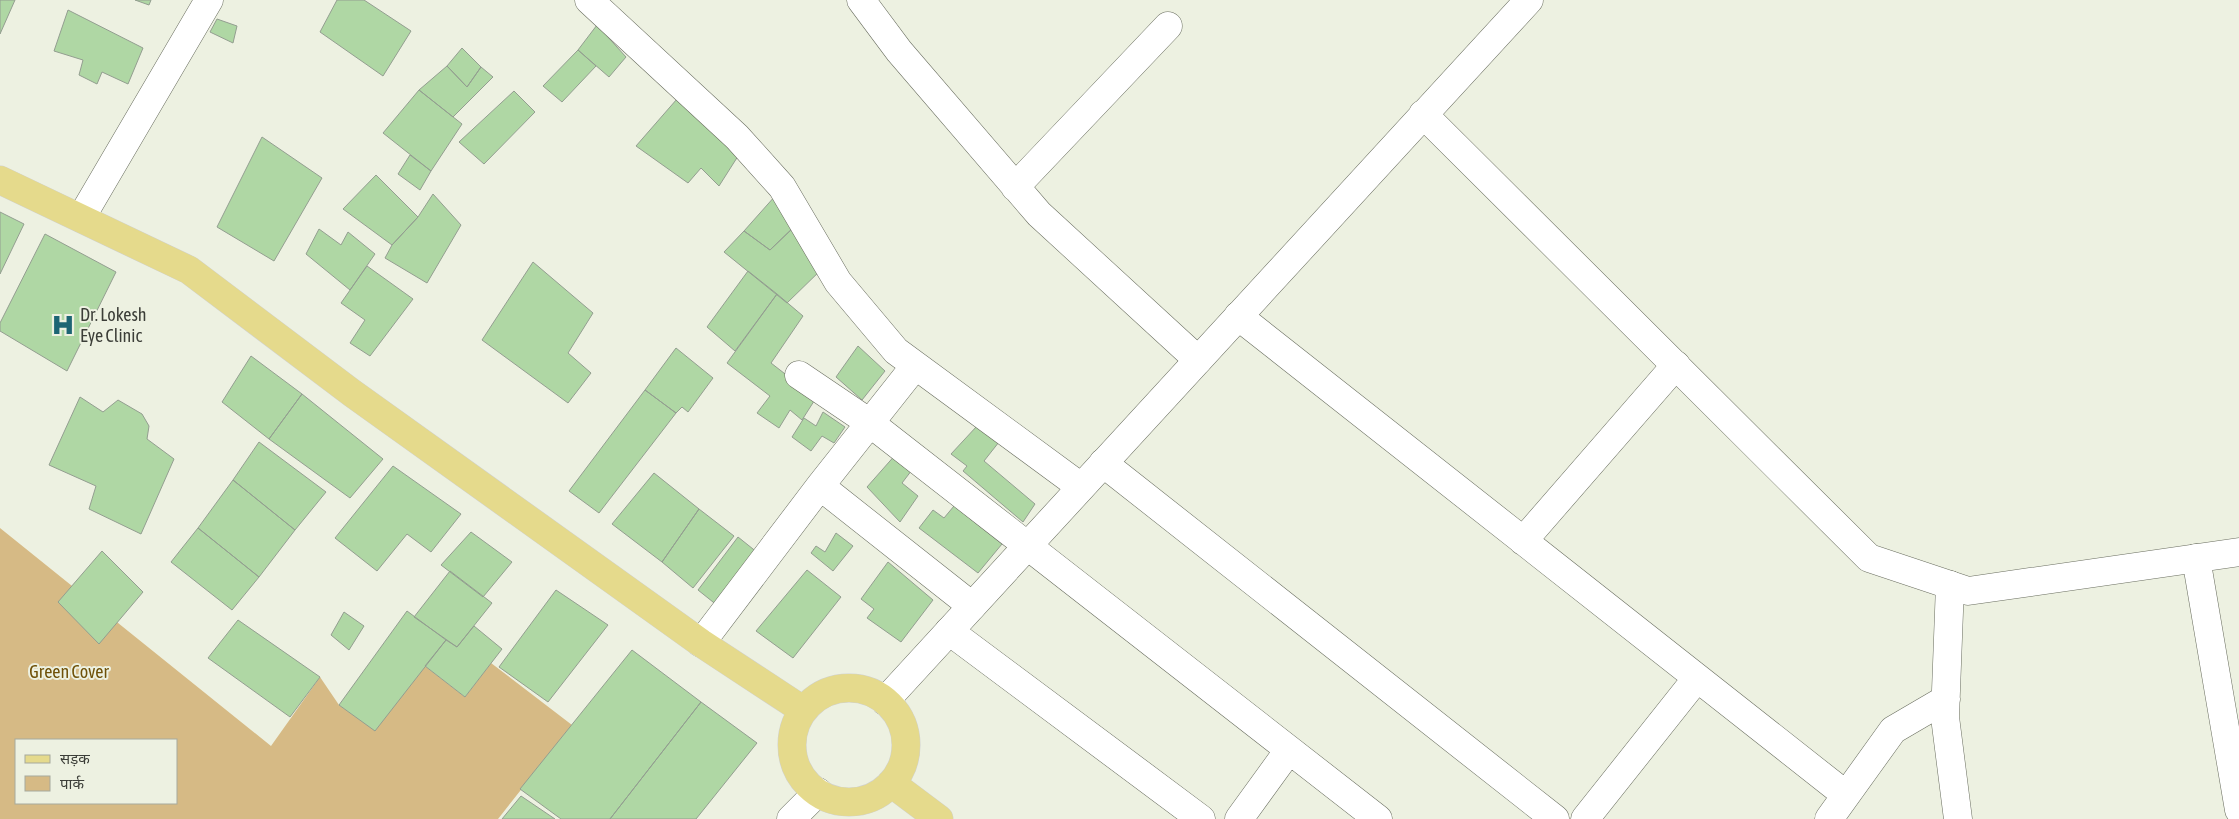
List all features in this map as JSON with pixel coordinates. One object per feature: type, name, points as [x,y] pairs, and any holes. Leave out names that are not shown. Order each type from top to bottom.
[{"type":"main road","points":[[0,180],[189,270],[352,393],[701,643],[803,710]]},
{"type":"main road","points":[[851,688],[869,691],[885,701],[897,715],[905,732],[906,750],[901,768],[891,784],[876,795],[856,801],[837,800],[818,792],[804,780],[796,764],[792,746],[794,727],[803,710],[816,698],[833,690],[851,688]]},
{"type":"main road","points":[[891,784],[939,819]]},
{"type":"street","points":[[80,218],[209,0]]},
{"type":"street","points":[[589,0],[736,137],[782,187],[838,282],[896,351],[1081,487]]},
{"type":"street","points":[[885,701],[1528,0]]},
{"type":"street","points":[[866,2],[899,52],[1039,214],[1198,360]]},
{"type":"street","points":[[1015,187],[1168,26]]},
{"type":"street","points":[[1423,114],[1869,558],[1968,591],[2239,552]]},
{"type":"street","points":[[1238,316],[1846,795]]},
{"type":"street","points":[[1523,541],[1676,365]]},
{"type":"street","points":[[701,643],[820,486],[915,366]]},
{"type":"street","points":[[799,375],[870,423],[1378,819]]},
{"type":"street","points":[[1103,464],[1555,819]]},
{"type":"street","points":[[820,486],[972,606]]},
{"type":"street","points":[[2196,558],[2239,810]]},
{"type":"street","points":[[1950,585],[1945,717],[1958,819]]},
{"type":"street","points":[[949,631],[1201,819]]},
{"type":"street","points":[[1585,819],[1697,678]]},
{"type":"street","points":[[1829,819],[1893,730],[1946,699]]},
{"type":"street","points":[[1239,819],[1289,750]]},
{"type":"street","points":[[791,819],[818,792]]},
{"type":"green space","name":"Green Cover","points":[[0,528],[271,746],[320,677],[339,705],[375,730],[425,666],[465,697],[491,663],[572,725],[498,819],[0,819]]},
{"type":"building","points":[[0,0],[15,0],[0,34]]},
{"type":"building","points":[[135,0],[151,0],[149,5]]},
{"type":"building","points":[[337,0],[364,0],[411,31],[383,76],[320,32]]},
{"type":"building","points":[[68,10],[143,48],[128,84],[102,72],[97,84],[79,75],[83,60],[54,51]]},
{"type":"building","points":[[217,19],[237,26],[233,43],[210,32]]},
{"type":"building","points":[[597,25],[626,57],[609,77],[578,50]]},
{"type":"building","points":[[462,48],[481,67],[467,87],[447,66]]},
{"type":"building","points":[[578,50],[596,66],[562,102],[543,86]]},
{"type":"building","points":[[447,66],[467,87],[481,67],[493,77],[453,117],[419,90]]},
{"type":"building","points":[[419,90],[462,124],[431,171],[383,133]]},
{"type":"building","points":[[514,91],[535,112],[484,164],[459,142]]},
{"type":"building","points":[[677,99],[740,153],[719,186],[701,168],[688,183],[636,146]]},
{"type":"building","points":[[262,137],[322,178],[274,261],[217,227]]},
{"type":"building","points":[[410,155],[431,171],[420,190],[398,174]]},
{"type":"building","points":[[376,175],[418,217],[392,245],[343,209]]},
{"type":"building","points":[[433,194],[461,225],[427,283],[385,258],[392,245],[418,217]]},
{"type":"building","points":[[776,195],[796,225],[770,250],[744,231]]},
{"type":"building","points":[[0,212],[24,224],[0,274]]},
{"type":"building","points":[[796,225],[825,266],[787,303],[724,252],[744,231],[770,250]]},
{"type":"building","points":[[319,229],[341,245],[348,232],[375,254],[350,290],[306,254]]},
{"type":"building","points":[[45,234],[116,272],[67,371],[0,331],[0,323]]},
{"type":"building","points":[[533,262],[593,313],[568,353],[591,373],[568,403],[482,340]]},
{"type":"building","points":[[367,266],[413,299],[370,356],[350,343],[365,320],[341,303]]},
{"type":"building","points":[[748,271],[777,294],[735,351],[707,327]]},
{"type":"building","points":[[777,294],[803,316],[771,363],[816,398],[802,420],[790,410],[779,428],[757,413],[770,396],[727,363]]},
{"type":"building","points":[[858,346],[885,371],[862,400],[836,377]]},
{"type":"building","points":[[676,348],[713,378],[688,412],[682,407],[676,413],[645,390]]},
{"type":"building","points":[[251,356],[302,394],[269,439],[222,402]]},
{"type":"building","points":[[645,390],[676,413],[599,513],[569,491]]},
{"type":"building","points":[[302,394],[383,459],[350,498],[269,439]]},
{"type":"building","points":[[80,397],[103,412],[118,400],[142,414],[149,426],[147,439],[174,459],[141,534],[89,509],[96,486],[49,465]]},
{"type":"building","points":[[823,412],[845,427],[834,443],[822,436],[811,451],[792,437],[804,418],[816,426]]},
{"type":"building","points":[[977,426],[999,442],[984,461],[1035,504],[1023,522],[963,471],[967,466],[951,454]]},
{"type":"building","points":[[259,442],[326,492],[295,530],[233,480]]},
{"type":"building","points":[[897,453],[915,466],[902,483],[918,496],[900,522],[867,487]]},
{"type":"building","points":[[393,466],[461,514],[431,552],[407,534],[377,571],[335,538]]},
{"type":"building","points":[[654,473],[699,509],[662,562],[612,524]]},
{"type":"building","points":[[233,480],[295,530],[259,577],[198,528]]},
{"type":"building","points":[[954,506],[1002,544],[978,573],[919,528],[933,510],[944,518]]},
{"type":"building","points":[[699,509],[734,536],[693,588],[662,562]]},
{"type":"building","points":[[198,528],[259,577],[232,610],[171,562]]},
{"type":"building","points":[[471,532],[512,562],[483,597],[441,565]]},
{"type":"building","points":[[836,533],[853,546],[833,571],[811,553],[816,546],[825,552]]},
{"type":"building","points":[[738,537],[758,553],[718,606],[698,590]]},
{"type":"building","points":[[102,551],[143,592],[99,644],[58,602]]},
{"type":"building","points":[[888,562],[933,600],[901,642],[867,618],[874,609],[861,599]]},
{"type":"building","points":[[807,570],[841,597],[793,658],[756,631]]},
{"type":"building","points":[[450,571],[492,603],[457,647],[414,617]]},
{"type":"building","points":[[556,590],[608,625],[548,702],[499,667]]},
{"type":"building","points":[[407,611],[446,640],[375,731],[339,705]]},
{"type":"building","points":[[344,612],[364,626],[349,650],[331,635]]},
{"type":"building","points":[[238,620],[320,677],[290,717],[208,658]]},
{"type":"building","points":[[474,626],[502,649],[465,697],[425,666],[446,640],[457,647]]},
{"type":"building","points":[[632,650],[701,702],[610,819],[561,819],[520,789]]},
{"type":"building","points":[[701,702],[757,743],[696,819],[610,819]]},
{"type":"building","points":[[521,796],[555,819],[502,819]]},
{"type":"place","name":"Dr. Lokesh Eye Clinic","points":[[63,325]]}]
